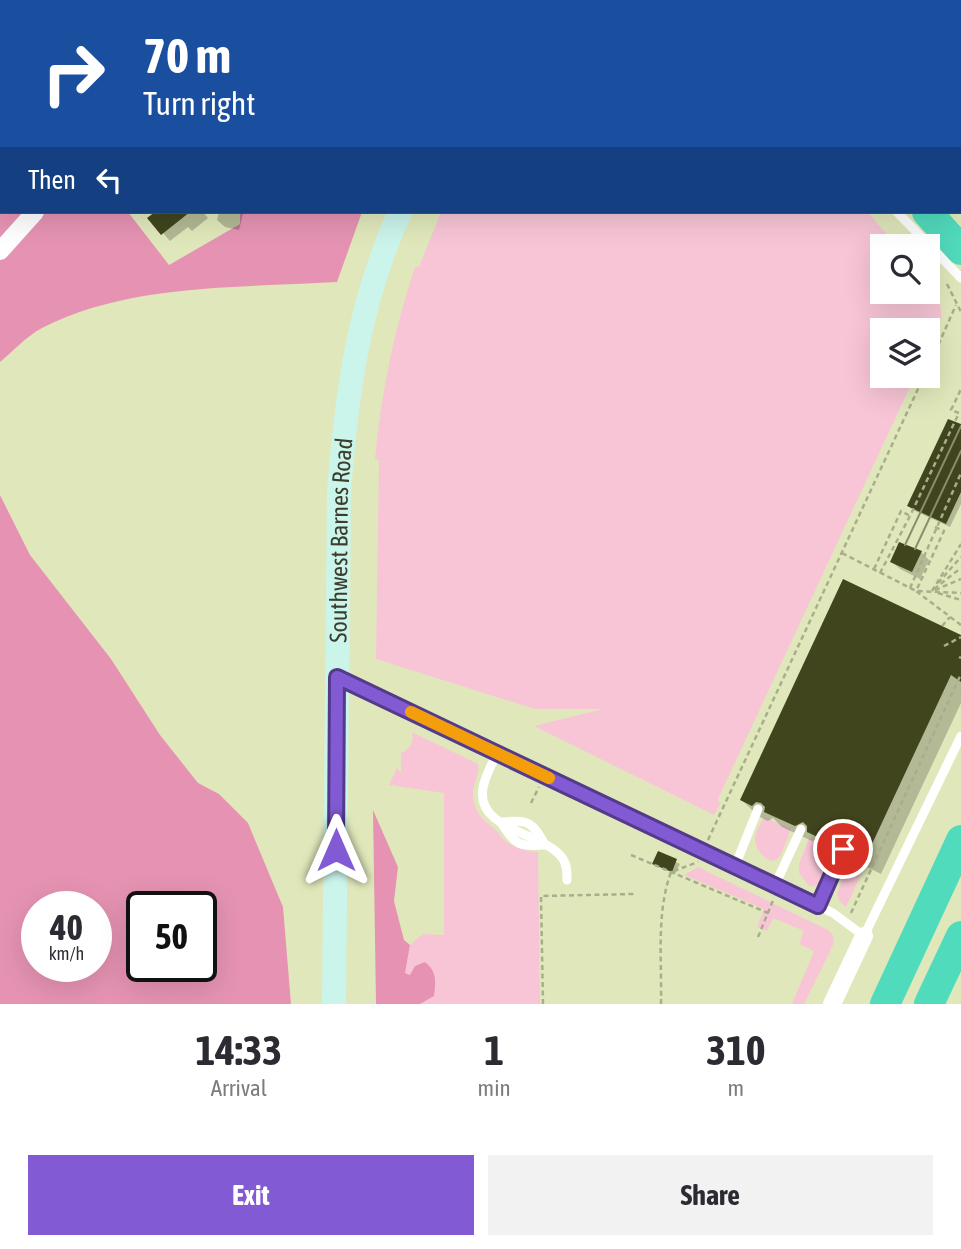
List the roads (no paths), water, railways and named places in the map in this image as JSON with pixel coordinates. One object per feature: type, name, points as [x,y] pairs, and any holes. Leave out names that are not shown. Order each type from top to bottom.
[{"type":"highway","points":[[929,214],[961,250]]},
{"type":"highway","points":[[885,1004],[961,840]]},
{"type":"highway","points":[[929,1004],[961,936]]},
{"type":"main road","name":"Southwest Barnes Road","points":[[334,1004],[339,493],[344,420],[368,300],[399,214]]},
{"type":"street","points":[[0,251],[33,214]]},
{"type":"street","points":[[832,1004],[864,936]]},
{"type":"lane","points":[[899,214],[961,278]]},
{"type":"lane","points":[[337,677],[818,906],[847,922],[864,936],[961,736]]},
{"type":"lane","points":[[497,753],[483,788],[482,798],[493,817],[545,845],[562,858],[567,867],[567,880]]},
{"type":"lane","points":[[734,866],[758,809]]},
{"type":"lane","points":[[777,886],[801,829]]},
{"type":"lane","points":[[818,906],[843,849]]},
{"type":"tram line","points":[[905,545],[961,426]]},
{"type":"tram line","points":[[915,549],[961,451]]}]
